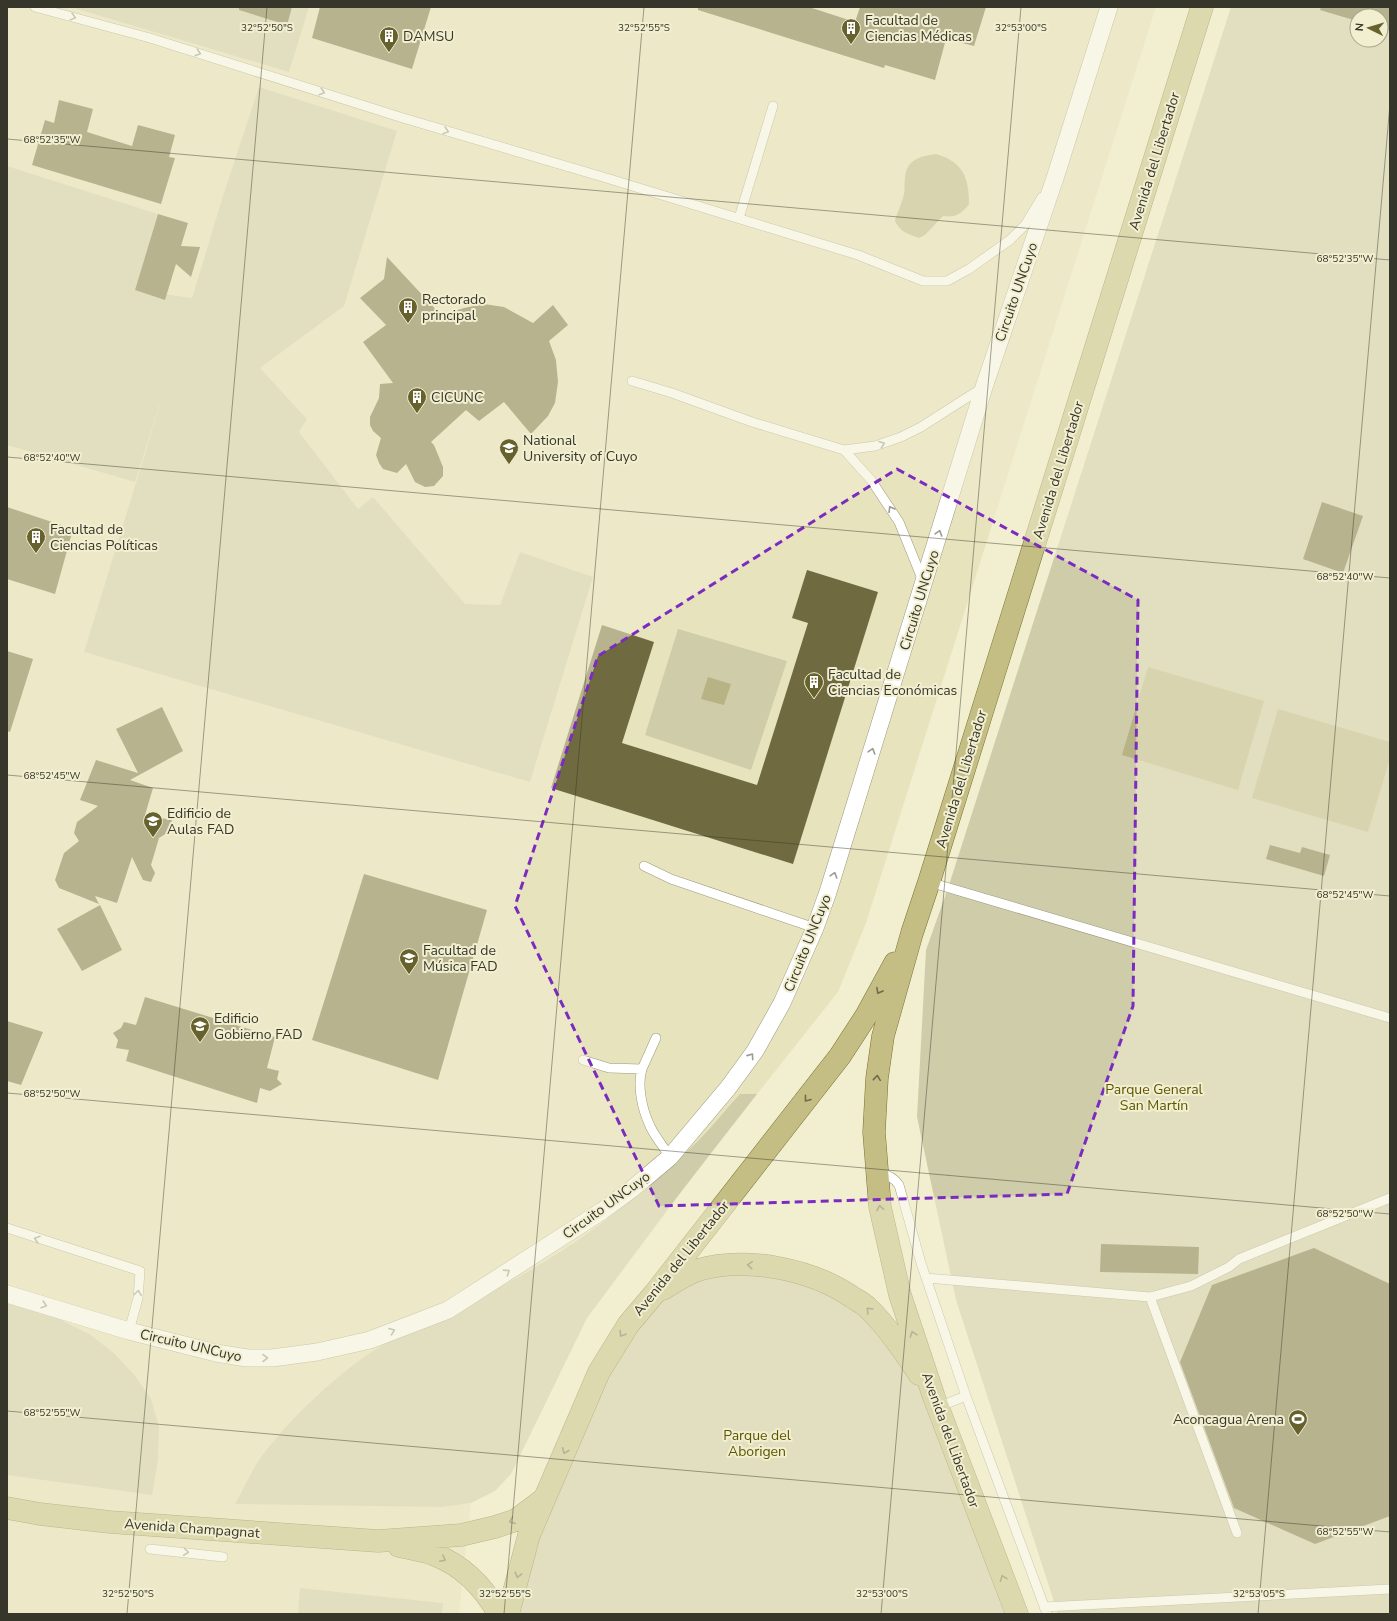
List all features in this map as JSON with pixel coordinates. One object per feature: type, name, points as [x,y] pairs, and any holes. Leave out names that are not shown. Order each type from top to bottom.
[{"type":"main road","name":"Avenida del Libertador","points":[[1017,1614],[936,1402],[900,1295],[880,1207],[876,1172],[874,1132],[877,1078],[883,1036],[912,933],[1202,7]]},
{"type":"main road","name":"Avenida del Libertador","points":[[508,1614],[529,1535],[599,1372],[628,1325],[655,1293],[840,1056],[866,1016],[912,933]]},
{"type":"main road","points":[[655,1293],[698,1270],[740,1264],[762,1266],[807,1275],[837,1287],[867,1306],[910,1361],[936,1402]]},
{"type":"main road","name":"Avenida Champagnat","points":[[7,1508],[40,1514],[110,1522],[378,1541],[461,1535],[495,1527],[516,1520],[544,1499]]},
{"type":"main road","name":"Avenida Champagnat","points":[[378,1541],[434,1554],[456,1565],[479,1585],[499,1614]]},
{"type":"street","name":"Circuito UNCuyo","points":[[7,1294],[130,1331],[216,1353],[247,1358],[272,1358],[309,1353],[370,1340],[448,1310],[602,1211],[632,1189],[670,1157],[728,1088],[755,1051],[782,1003],[815,928],[828,892],[984,387],[1056,174],[1109,7]]},
{"type":"lane","points":[[35,7],[150,38],[403,118],[858,255],[923,281],[947,281],[969,269],[1010,240],[1025,225],[1056,174]]},
{"type":"lane","points":[[738,218],[772,106]]},
{"type":"lane","points":[[632,381],[672,393],[752,422],[844,450],[875,446],[901,437],[921,427],[984,387]]},
{"type":"lane","points":[[844,450],[871,480],[899,522],[924,583]]},
{"type":"lane","points":[[644,866],[671,879],[815,928]]},
{"type":"lane","points":[[929,882],[1390,1018]]},
{"type":"lane","points":[[656,1038],[640,1077],[643,1106],[650,1127],[670,1157]]},
{"type":"lane","points":[[583,1060],[609,1068],[642,1069]]},
{"type":"lane","points":[[876,1172],[891,1177],[896,1180],[899,1185],[926,1278],[966,1396],[1045,1610],[1390,1589]]},
{"type":"lane","points":[[926,1278],[1150,1297],[1191,1286],[1229,1267],[1239,1259],[1390,1198]]},
{"type":"lane","points":[[7,1228],[140,1271],[138,1298],[130,1331]]},
{"type":"lane","points":[[1150,1297],[1237,1533]]},
{"type":"lane","points":[[936,1402],[966,1396]]},
{"type":"lane","points":[[150,1549],[223,1557]]},
{"type":"highlighted area","points":[[897,469],[1138,600],[1133,1006],[1067,1194],[659,1206],[515,906],[598,656]]},
{"type":"shaded area","name":"National University of Cuyo","points":[[7,7],[1156,7],[866,923],[838,992],[715,1147],[587,1318],[511,1474],[495,1491],[471,1503],[459,1614],[7,1614]]},
{"type":"shaded area","points":[[936,154],[953,161],[963,172],[968,186],[969,204],[964,210],[955,216],[943,216],[925,235],[919,238],[908,234],[899,228],[895,221],[903,198],[908,167],[919,158]]},
{"type":"shaded area","points":[[1148,667],[1264,701],[1238,790],[1122,755]]},
{"type":"shaded area","points":[[708,677],[731,684],[724,705],[701,699]]},
{"type":"shaded area","points":[[1278,709],[1390,742],[1390,758],[1368,832],[1252,798]]},
{"type":"green space","points":[[70,7],[309,7],[289,72]]},
{"type":"green space","name":"Parque General San Martín","points":[[1231,7],[1390,7],[1390,1614],[1058,1614],[956,1300],[917,1117],[926,950],[948,888]]},
{"type":"green space","points":[[259,87],[397,131],[344,306],[260,368],[307,419],[299,432],[358,509],[373,497],[465,604],[500,605],[520,552],[593,577],[530,782],[84,652],[166,385],[135,482],[7,445],[7,166],[158,214],[135,290],[192,298],[222,199]]},
{"type":"green space","points":[[678,629],[787,661],[751,770],[645,735]]},
{"type":"green space","points":[[740,1094],[757,1094],[677,1197],[587,1318],[511,1474],[495,1491],[471,1503],[442,1507],[235,1504],[254,1468],[269,1447],[298,1414],[333,1381],[385,1344],[510,1282],[573,1244],[617,1212],[679,1159],[704,1135]]},
{"type":"green space","name":"Parque del Aborigen","points":[[717,1267],[837,1287],[911,1361],[1017,1614],[508,1614],[599,1372],[655,1293]]},
{"type":"green space","points":[[7,1302],[57,1318],[91,1335],[115,1354],[136,1377],[151,1399],[159,1427],[158,1460],[152,1495],[7,1475]]},
{"type":"green space","points":[[300,1588],[443,1603],[442,1614],[298,1614]]},
{"type":"building","points":[[239,7],[292,7],[287,25],[239,10]]},
{"type":"building","name":"DAMSU","points":[[320,7],[431,7],[412,69],[312,38]]},
{"type":"building","points":[[698,7],[809,7],[855,22],[860,7],[986,7],[974,46],[946,39],[935,80],[885,65],[884,68],[698,10]]},
{"type":"building","points":[[1321,7],[1390,7],[1390,31],[1389,8],[1349,8],[1349,19],[1320,10]]},
{"type":"building","points":[[59,100],[93,109],[87,132],[132,146],[138,125],[175,135],[169,157],[175,158],[161,204],[32,165],[45,120],[54,123]]},
{"type":"building","points":[[158,214],[188,223],[181,246],[200,247],[191,277],[176,264],[165,300],[135,290]]},
{"type":"building","points":[[387,257],[441,315],[484,304],[504,307],[533,323],[553,305],[568,325],[549,341],[556,360],[558,382],[555,403],[548,416],[531,434],[504,402],[479,421],[466,410],[431,442],[434,445],[443,467],[443,476],[434,486],[425,487],[415,482],[406,464],[397,473],[383,469],[376,455],[381,438],[373,431],[370,425],[370,417],[379,398],[380,384],[393,383],[363,342],[386,325],[360,298],[384,279]]},
{"type":"building","points":[[1322,502],[1363,516],[1343,573],[1303,559]]},
{"type":"building","name":"Facultad de Ciencias Políticas","points":[[7,507],[73,529],[55,594],[7,579]]},
{"type":"building","name":"Facultad de Ciencias Económicas","points":[[807,570],[878,592],[793,864],[551,788],[602,625],[654,642],[622,743],[757,785],[808,623],[792,618]]},
{"type":"building","points":[[7,651],[33,659],[10,732],[7,731]]},
{"type":"building","points":[[162,707],[183,751],[130,780],[153,788],[145,815],[172,820],[167,833],[159,838],[151,865],[155,873],[151,882],[143,880],[132,857],[117,903],[95,896],[99,904],[59,888],[55,880],[64,853],[79,841],[74,833],[77,822],[98,806],[80,800],[96,760],[138,773],[116,729]]},
{"type":"building","points":[[1270,845],[1300,853],[1302,847],[1330,855],[1324,876],[1266,859]]},
{"type":"building","points":[[364,874],[487,910],[438,1080],[312,1040]]},
{"type":"building","points":[[100,905],[122,950],[82,971],[57,929]]},
{"type":"building","points":[[145,997],[275,1037],[267,1068],[279,1071],[277,1079],[282,1084],[270,1091],[260,1088],[257,1103],[126,1061],[129,1050],[116,1048],[118,1040],[113,1033],[121,1028],[124,1022],[136,1025]]},
{"type":"building","points":[[7,1021],[43,1032],[21,1085],[7,1081]]},
{"type":"building","points":[[1101,1244],[1199,1247],[1198,1274],[1100,1272]]},
{"type":"building","name":"Aconcagua Arena","points":[[1314,1248],[1390,1284],[1390,1516],[1315,1544],[1234,1508],[1180,1362],[1212,1285]]},
{"type":"place","name":"Facultad de Ciencias Médicas","points":[[851,45]]},
{"type":"place","name":"DAMSU","points":[[389,53]]},
{"type":"place","name":"Rectorado principal","points":[[408,324]]},
{"type":"place","name":"CICUNC","points":[[417,414]]},
{"type":"place","name":"National University of Cuyo","points":[[509,465]]},
{"type":"place","name":"Facultad de Ciencias Políticas","points":[[36,554]]},
{"type":"place","name":"Facultad de Ciencias Económicas","points":[[814,699]]},
{"type":"place","name":"Edificio de Aulas FAD","points":[[153,838]]},
{"type":"place","name":"Facultad de Música FAD","points":[[409,975]]},
{"type":"place","name":"Edificio Gobierno FAD","points":[[200,1043]]},
{"type":"place","name":"Aconcagua Arena","points":[[1298,1436]]}]
